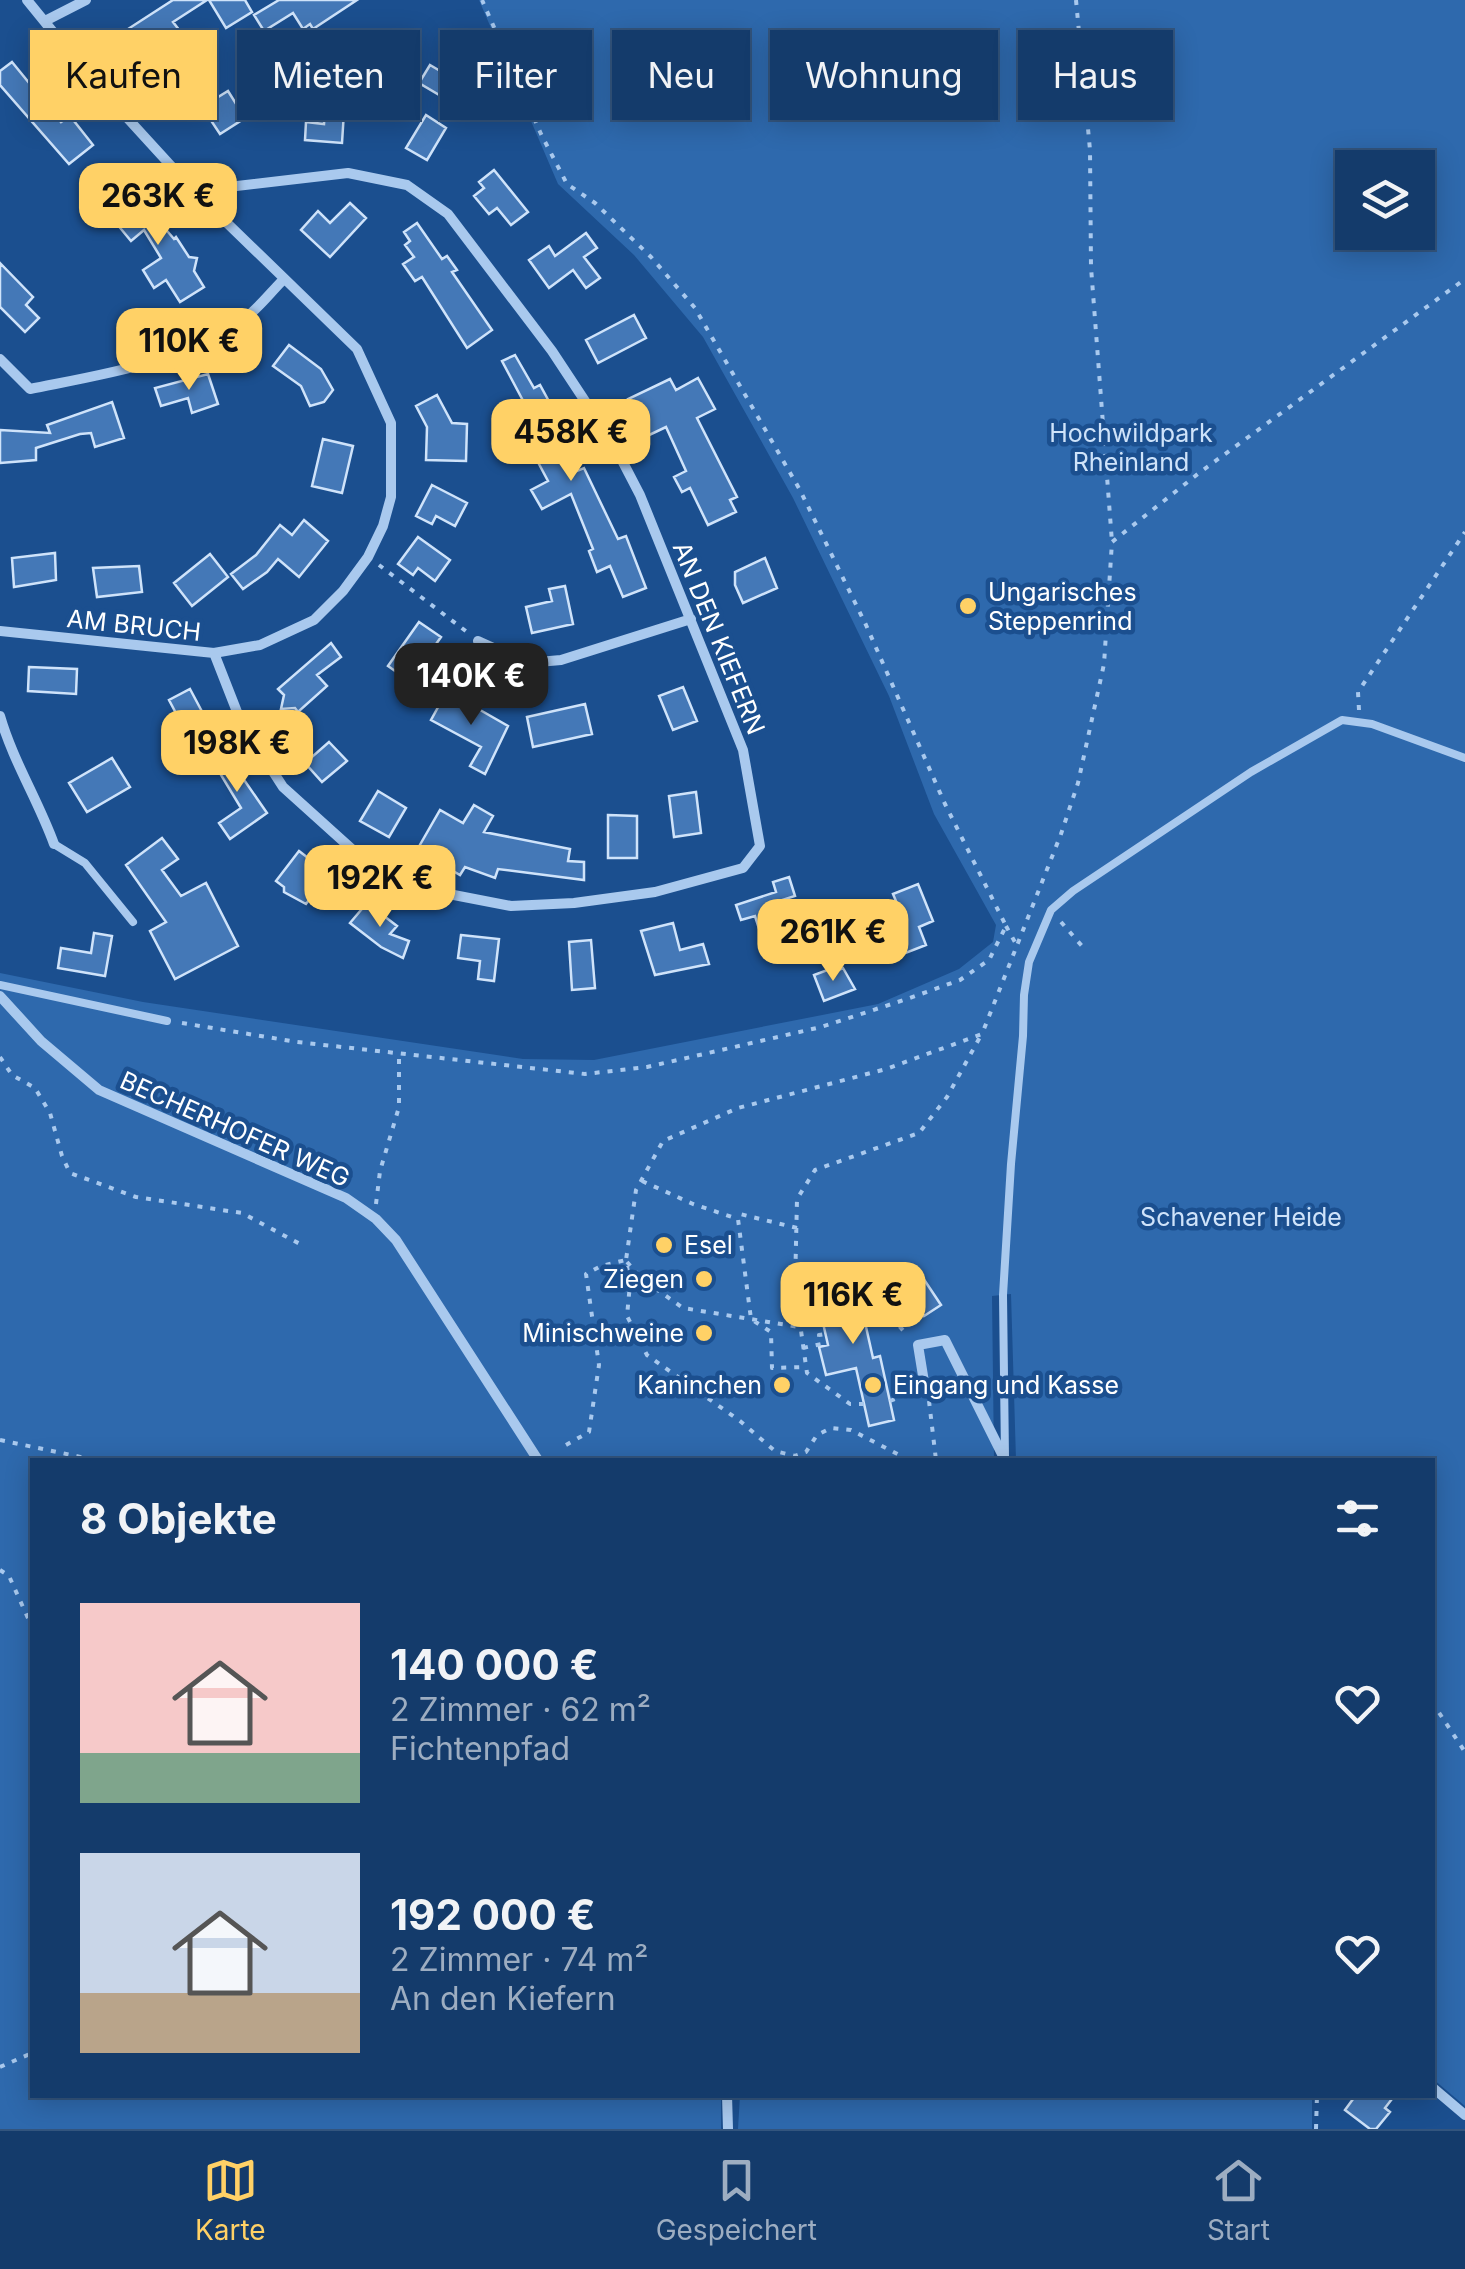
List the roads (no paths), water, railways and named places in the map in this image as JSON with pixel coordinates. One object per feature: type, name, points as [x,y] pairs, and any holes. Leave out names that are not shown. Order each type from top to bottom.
[{"type":"street","name":"AM BRUCH","points":[[0,631],[214,654],[260,645],[314,620],[343,591],[368,556],[391,498],[390,423],[357,349],[194,191],[26,0]]},
{"type":"street","points":[[45,21],[86,0]]},
{"type":"street","name":"AN DEN KIEFERN","points":[[194,191],[348,173],[407,186],[448,214],[552,352],[614,446],[640,495],[743,750],[760,846],[743,868],[655,892],[574,903],[511,906],[428,890],[354,851],[283,787],[242,722],[214,654]]},
{"type":"street","points":[[0,359],[30,389],[107,373],[206,343],[246,318],[283,280]]},
{"type":"street","points":[[478,641],[527,663],[561,660],[691,619]]},
{"type":"street","points":[[0,716],[8,746],[42,811],[54,844]]},
{"type":"street","name":"BECHERHOFER WEG","points":[[0,996],[41,1041],[99,1090],[312,1182],[346,1198],[376,1219],[396,1240],[537,1458]]},
{"type":"street","points":[[925,1388],[918,1345],[945,1340],[1004,1458]]},
{"type":"street","points":[[1435,2090],[1465,2115]]},
{"type":"street","points":[[727,2098],[728,2129]]},
{"type":"lane","points":[[1005,1458],[1005,1253],[1024,1036],[1024,995],[1029,962],[1051,910],[1073,891],[1251,772],[1328,726],[1354,720],[1372,724],[1465,758]]},
{"type":"lane","points":[[54,844],[86,863],[133,922]]},
{"type":"lane","points":[[0,985],[167,1021]]},
{"type":"place","name":"Ungarisches Steppenrind","points":[[968,606]]},
{"type":"place","name":"Esel","points":[[664,1245]]},
{"type":"place","name":"Ziegen","points":[[704,1279]]},
{"type":"place","name":"Minischweine","points":[[704,1333]]},
{"type":"place","name":"Kaninchen","points":[[782,1385]]},
{"type":"place","name":"Eingang und Kasse","points":[[873,1385]]},
{"type":"park label","name":"Hochwildpark Rheinland","points":[[1131,448]]},
{"type":"park label","name":"Schavener Heide","points":[[1241,1217]]}]
